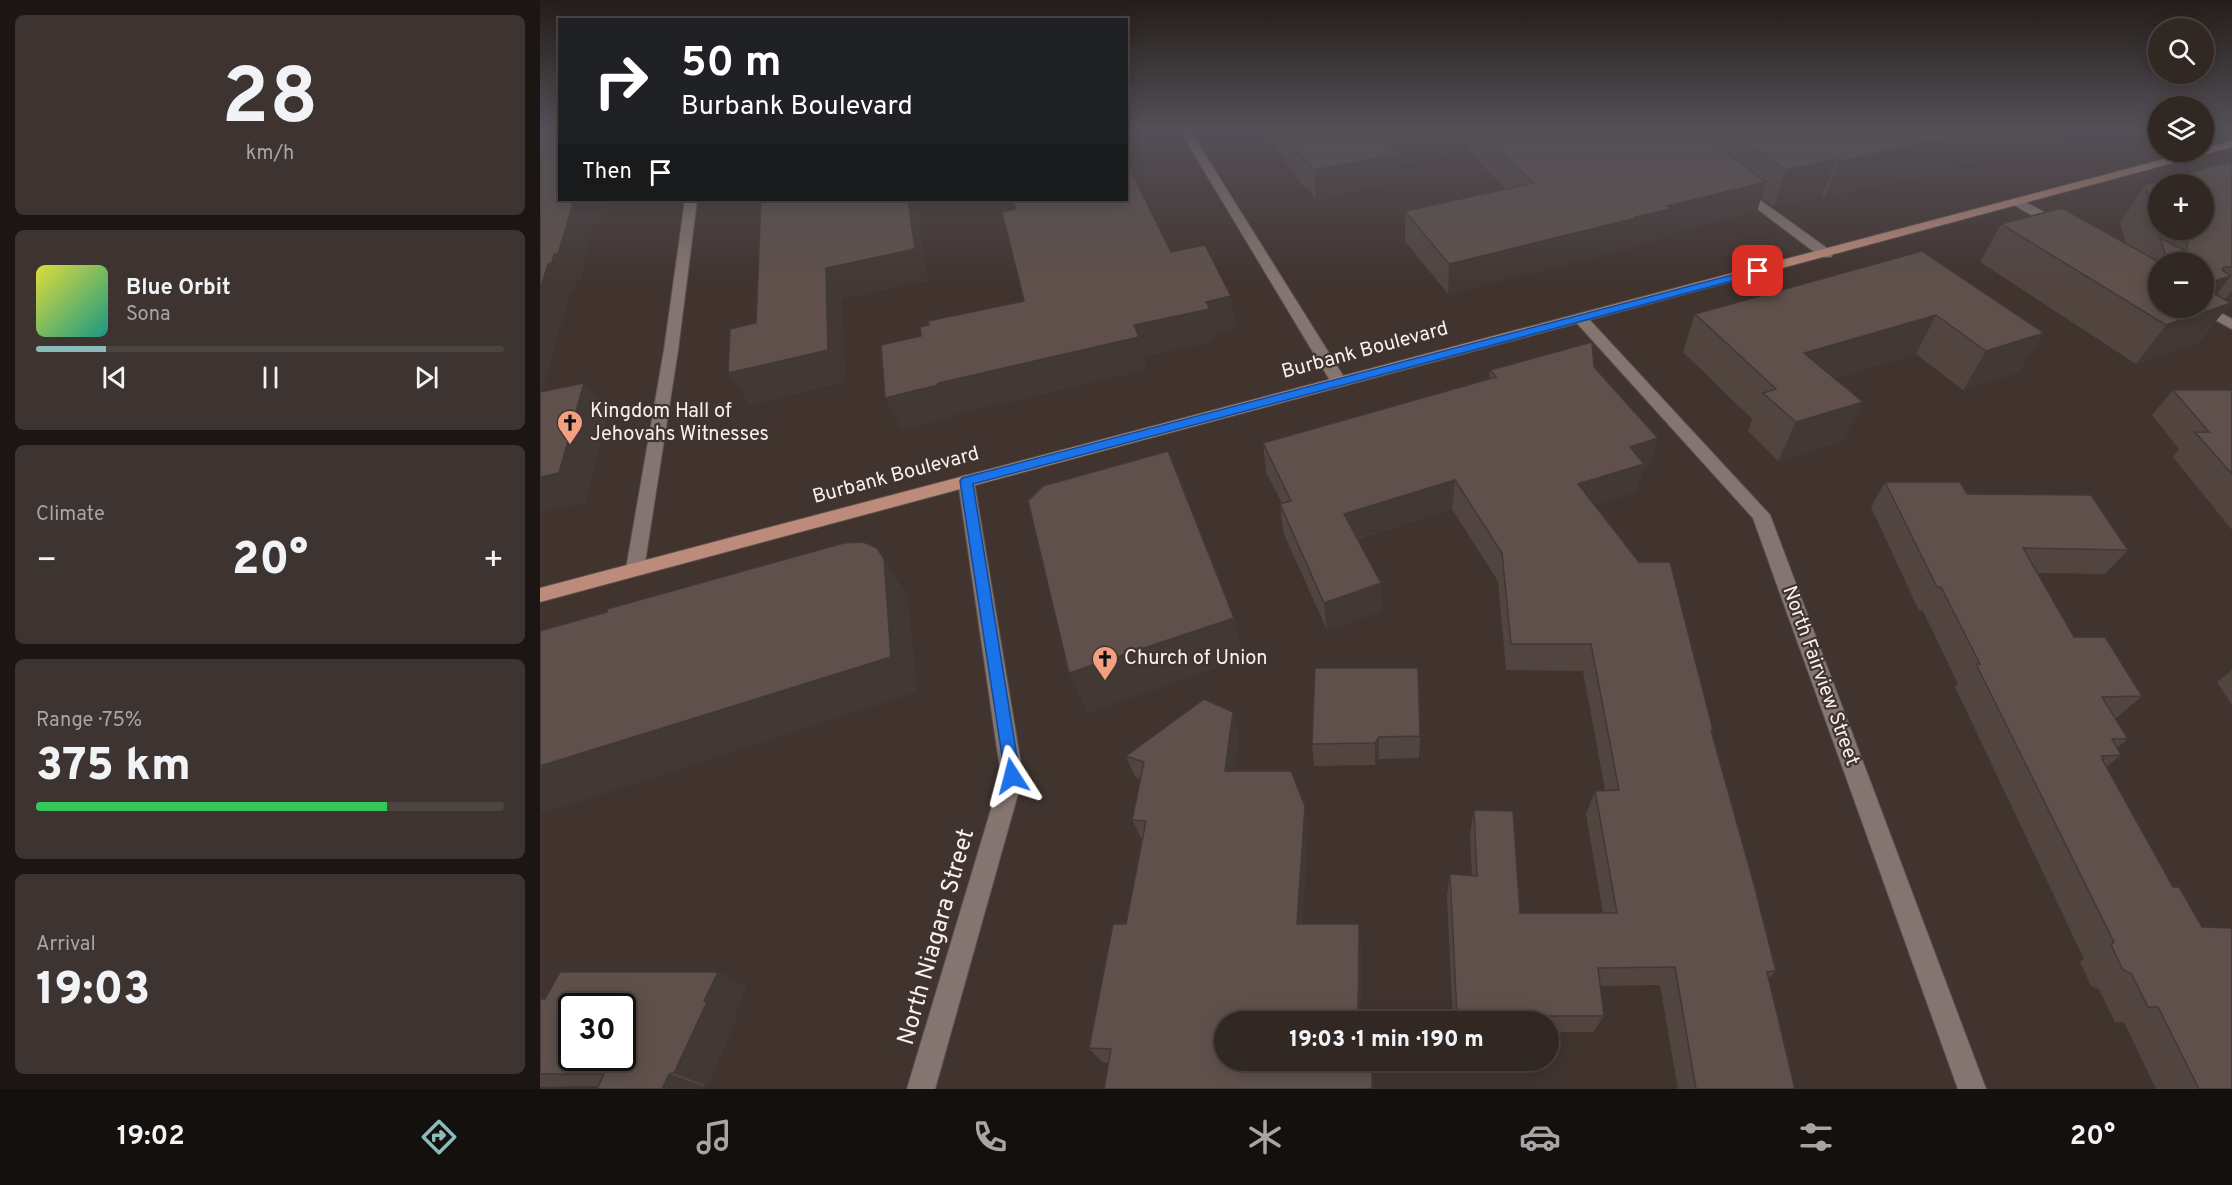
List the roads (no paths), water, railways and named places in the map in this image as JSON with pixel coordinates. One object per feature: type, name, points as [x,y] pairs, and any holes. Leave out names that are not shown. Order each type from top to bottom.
[{"type":"main road","name":"Burbank Boulevard","points":[[540,595],[2098,180]]},
{"type":"street","points":[[1215,180],[1339,382]]},
{"type":"street","points":[[1733,184],[1826,254]]},
{"type":"street","points":[[636,569],[671,350],[691,201]]},
{"type":"street","points":[[2018,202],[2068,231]]},
{"type":"street","points":[[2214,315],[2232,325]]},
{"type":"street","name":"North Fairview Street","points":[[1580,318],[1761,514],[1972,1089]]},
{"type":"street","name":"North Niagara Street","points":[[921,1089],[1012,776],[966,481]]},
{"type":"place","name":"Kingdom Hall of Jehovahs Witnesses","points":[[570,446]]},
{"type":"place","name":"Church of Union","points":[[1105,682]]}]
